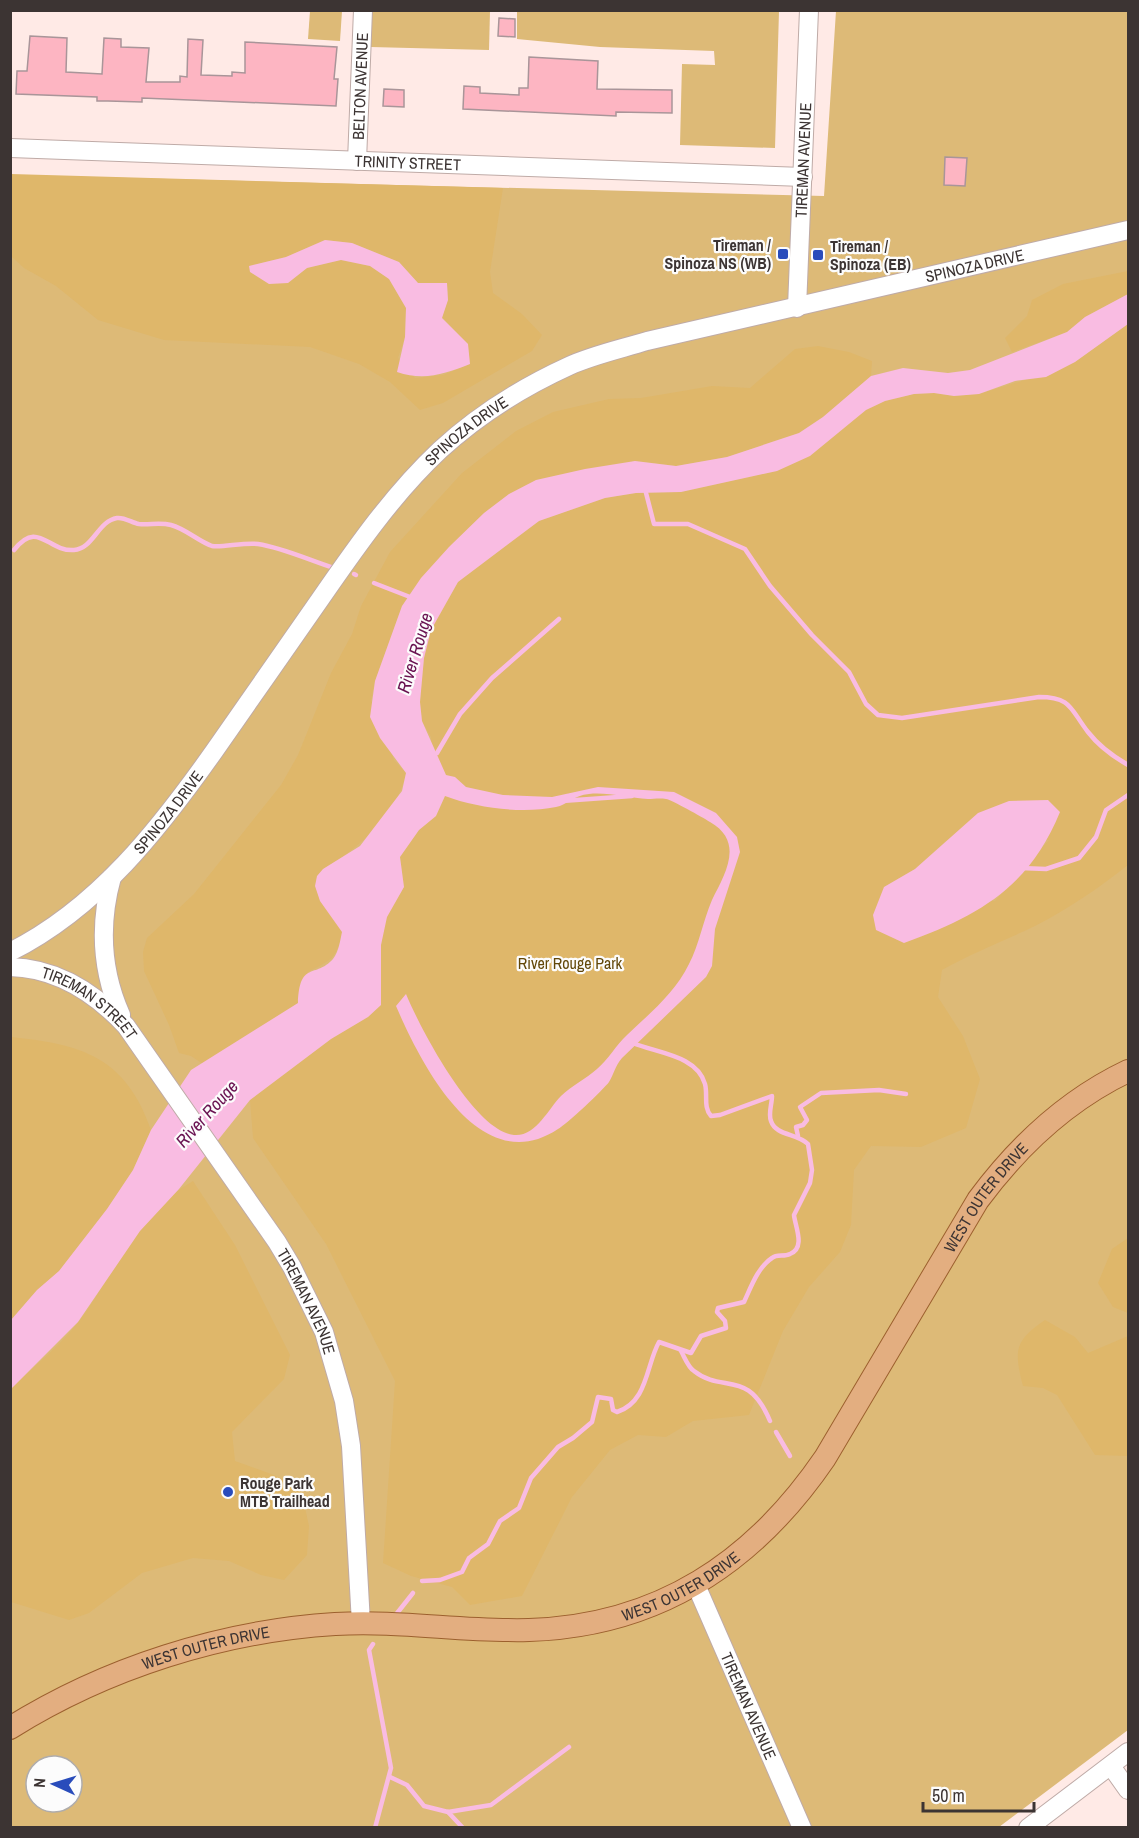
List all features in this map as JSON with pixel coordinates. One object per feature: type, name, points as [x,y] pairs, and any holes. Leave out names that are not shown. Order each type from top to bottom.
[{"type":"main road","name":"WEST OUTER DRIVE","points":[[10,1728],[103,1680],[185,1651],[286,1630],[361,1623],[404,1622],[504,1630],[563,1628],[633,1613],[696,1585],[751,1546],[803,1491],[825,1458],[978,1200],[998,1174],[1055,1117],[1088,1094],[1128,1071]]},
{"type":"street","name":"BELTON AVENUE","points":[[357,161],[363,10]]},
{"type":"street","name":"TIREMAN AVENUE","points":[[797,308],[809,10]]},
{"type":"street","name":"TRINITY STREET","points":[[10,148],[803,177]]},
{"type":"street","name":"SPINOZA DRIVE","points":[[10,952],[53,927],[112,877],[147,841],[188,788],[340,571],[404,486],[442,448],[494,408],[570,366],[646,341],[1128,230]]},
{"type":"street","name":"TIREMAN STREET","points":[[112,877],[105,909],[104,950],[111,989],[126,1026]]},
{"type":"street","name":"TIREMAN STREET","points":[[10,967],[38,971],[75,984],[108,1007],[126,1026]]},
{"type":"street","name":"TIREMAN AVENUE","points":[[126,1026],[292,1267],[313,1307],[333,1358],[344,1401],[351,1446],[361,1623]]},
{"type":"street","name":"TIREMAN AVENUE","points":[[696,1585],[802,1827]]},
{"type":"street","points":[[1028,1827],[1128,1752]]},
{"type":"street","points":[[1110,1766],[1128,1790]]},
{"type":"green space","points":[[310,11],[342,11],[340,41],[308,39]]},
{"type":"green space","points":[[372,11],[490,11],[489,50],[371,47]]},
{"type":"green space","points":[[517,11],[779,11],[775,148],[680,145],[682,64],[715,65],[714,51],[600,47],[517,39]]},
{"type":"green space","name":"River Rouge Park","points":[[836,11],[1128,11],[1128,1730],[999,1827],[11,1828],[11,175],[824,196]]},
{"type":"green space","points":[[11,174],[503,188],[490,272],[493,293],[522,314],[542,335],[532,351],[443,403],[420,410],[390,382],[359,364],[310,347],[164,340],[98,320],[56,286],[24,268],[11,256]],"holes":[[[325,240],[352,243],[399,262],[418,283],[447,283],[448,300],[442,317],[468,344],[470,364],[443,375],[415,378],[398,358],[405,337],[406,308],[389,279],[370,266],[341,260],[307,268],[288,283],[250,266],[286,257]]]},
{"type":"green space","points":[[1128,271],[1128,294],[1085,317],[1067,332],[1012,352],[1005,338],[1027,316],[1032,300],[1063,284]]},
{"type":"green space","points":[[1128,324],[1128,865],[1083,898],[1047,919],[942,970],[938,997],[963,1036],[980,1079],[966,1128],[921,1147],[871,1146],[854,1170],[851,1225],[840,1252],[809,1287],[783,1331],[749,1415],[693,1421],[666,1437],[638,1435],[610,1450],[572,1497],[522,1596],[470,1605],[452,1587],[411,1576],[383,1563],[395,1381],[326,1244],[253,1138],[250,1100],[331,1039],[368,1017],[381,1005],[381,945],[386,917],[404,887],[400,857],[419,830],[436,816],[431,737],[422,721],[420,702],[424,658],[431,630],[458,582],[539,521],[605,498],[636,493],[681,492],[777,471],[866,410],[885,401],[914,394],[934,393],[954,396],[979,394],[1075,362]],"holes":[[[1049,840],[995,901],[884,887],[915,869],[946,841]]]},
{"type":"green space","points":[[818,346],[849,352],[872,361],[871,376],[823,417],[799,433],[727,457],[676,466],[635,461],[509,494],[484,513],[449,547],[402,606],[375,681],[371,700],[394,760],[406,773],[395,802],[375,829],[350,852],[323,869],[333,917],[342,932],[338,948],[332,958],[308,972],[298,1003],[203,1064],[191,1056],[179,1053],[144,971],[143,952],[147,938],[194,894],[281,785],[298,755],[331,673],[352,634],[361,606],[390,552],[462,473],[516,431],[553,412],[609,399],[641,398],[712,386],[750,388],[795,349]]},
{"type":"green space","points":[[11,1037],[59,1044],[98,1059],[114,1070],[128,1086],[141,1105],[151,1130],[133,1170],[107,1209],[59,1271],[37,1290],[11,1320]]},
{"type":"green space","points":[[193,1181],[235,1245],[290,1355],[284,1379],[232,1432],[235,1461],[274,1475],[301,1489],[309,1526],[307,1555],[284,1580],[261,1575],[229,1561],[193,1558],[142,1573],[89,1613],[69,1620],[11,1602],[11,1389],[56,1347],[80,1320],[130,1244],[158,1208]]},
{"type":"green space","points":[[1128,1238],[1128,1313],[1113,1307],[1098,1283],[1112,1249]]},
{"type":"green space","points":[[1045,1320],[1075,1337],[1088,1353],[1128,1336],[1128,1456],[1095,1455],[1057,1395],[1043,1388],[1023,1386],[1018,1364],[1019,1348],[1027,1334]]},
{"type":"water","points":[[325,240],[352,243],[399,262],[418,283],[447,283],[448,300],[442,318],[468,344],[470,364],[452,371],[425,376],[397,372],[405,337],[406,308],[389,279],[370,266],[341,260],[307,268],[288,283],[269,284],[250,272],[249,266],[286,257]]},
{"type":"water","name":"River Rouge","points":[[1128,294],[1128,324],[1075,362],[1046,377],[1015,381],[979,394],[954,396],[934,393],[914,394],[885,401],[866,410],[810,456],[777,471],[681,492],[636,493],[605,498],[539,521],[458,582],[431,630],[424,658],[420,702],[422,721],[446,775],[455,777],[466,787],[503,795],[552,797],[598,787],[674,792],[716,813],[737,837],[740,852],[715,929],[712,966],[706,977],[622,1058],[609,1082],[600,1092],[558,1129],[530,1141],[503,1140],[479,1128],[457,1109],[421,1057],[396,1006],[406,994],[423,1030],[450,1076],[482,1116],[498,1129],[514,1135],[529,1132],[561,1096],[601,1065],[623,1039],[661,1002],[683,975],[696,949],[712,900],[722,880],[729,859],[729,849],[727,839],[721,830],[701,816],[666,799],[589,794],[579,796],[556,807],[514,810],[485,807],[445,796],[436,816],[419,830],[400,857],[404,887],[387,917],[381,945],[381,1005],[368,1017],[331,1039],[250,1100],[179,1189],[140,1231],[78,1322],[11,1389],[11,1320],[37,1290],[59,1271],[107,1209],[133,1170],[151,1130],[191,1070],[298,1003],[299,990],[305,975],[326,965],[335,956],[342,932],[320,901],[315,886],[317,876],[323,869],[360,846],[402,791],[406,773],[380,738],[370,717],[375,681],[402,606],[421,578],[449,547],[484,513],[509,494],[536,480],[635,461],[676,466],[727,457],[799,433],[823,417],[871,376],[903,368],[948,373],[970,370],[1067,332],[1085,317]]},
{"type":"water","points":[[1048,800],[1060,812],[1047,838],[1033,861],[1017,880],[998,896],[955,922],[904,943],[876,930],[873,915],[884,887],[915,869],[978,813],[1009,801]]},
{"type":"building","points":[[499,18],[515,19],[515,37],[498,36]]},
{"type":"building","points":[[30,36],[67,38],[66,72],[102,74],[104,38],[121,39],[121,47],[149,48],[146,82],[180,82],[180,76],[187,77],[188,39],[203,40],[201,75],[232,76],[232,72],[245,73],[245,42],[337,47],[334,79],[338,79],[336,106],[142,98],[142,102],[97,101],[97,97],[16,94],[17,71],[27,71]]},
{"type":"building","points":[[529,57],[598,61],[597,89],[672,90],[672,113],[616,112],[616,116],[463,109],[464,86],[480,87],[480,93],[519,95],[519,88],[528,88]]},
{"type":"building","points":[[384,89],[404,90],[404,107],[383,106]]},
{"type":"building","points":[[945,157],[967,158],[965,186],[944,185]]},
{"type":"waterway","points":[[645,489],[654,524],[688,524],[745,549],[770,586],[812,635],[849,672],[866,704],[878,715],[902,718],[1039,697],[1058,699],[1069,706],[1096,742],[1128,765]]},
{"type":"waterway","points":[[14,550],[22,541],[30,537],[43,539],[65,549],[81,548],[110,520],[120,518],[139,524],[171,525],[212,546],[253,544],[268,546],[337,569]]},
{"type":"waterway","points":[[374,583],[410,597]]},
{"type":"waterway","points":[[437,753],[460,714],[492,678],[559,619]]},
{"type":"waterway","points":[[1020,868],[1046,869],[1079,858],[1096,837],[1106,810],[1128,795]]},
{"type":"waterway","points":[[562,801],[632,796]]},
{"type":"waterway","points":[[422,1581],[440,1580],[462,1572],[469,1558],[488,1544],[500,1521],[519,1508],[531,1478],[558,1447],[592,1422],[598,1397],[611,1399],[613,1410],[617,1412],[635,1400],[645,1382],[659,1342],[691,1353],[701,1336],[726,1328],[725,1321],[717,1312],[718,1308],[744,1302],[755,1278],[767,1262],[774,1257],[790,1254],[798,1247],[794,1215],[810,1183],[812,1170],[808,1144],[774,1126],[770,1115],[772,1096],[720,1115],[711,1116],[707,1109],[705,1084],[701,1074],[694,1067],[675,1056],[633,1043]]},
{"type":"waterway","points":[[798,1136],[796,1127],[803,1125],[807,1120],[800,1107],[821,1093],[879,1090],[906,1094]]},
{"type":"waterway","points":[[681,1351],[690,1367],[705,1378],[735,1385],[753,1394],[770,1421]]},
{"type":"waterway","points":[[776,1432],[790,1456]]},
{"type":"waterway","points":[[394,1617],[413,1593]]},
{"type":"waterway","points":[[373,1644],[369,1650],[391,1768],[375,1828]]},
{"type":"waterway","points":[[390,1777],[407,1785],[424,1806],[448,1812],[491,1805],[569,1747]]},
{"type":"waterway","points":[[448,1812],[463,1828]]},
{"type":"place","name":"Tireman / Spinoza NS (WB)","points":[[783,254]]},
{"type":"place","name":"Tireman / Spinoza (EB)","points":[[818,255]]},
{"type":"place","name":"Rouge Park MTB Trailhead","points":[[228,1492]]}]
